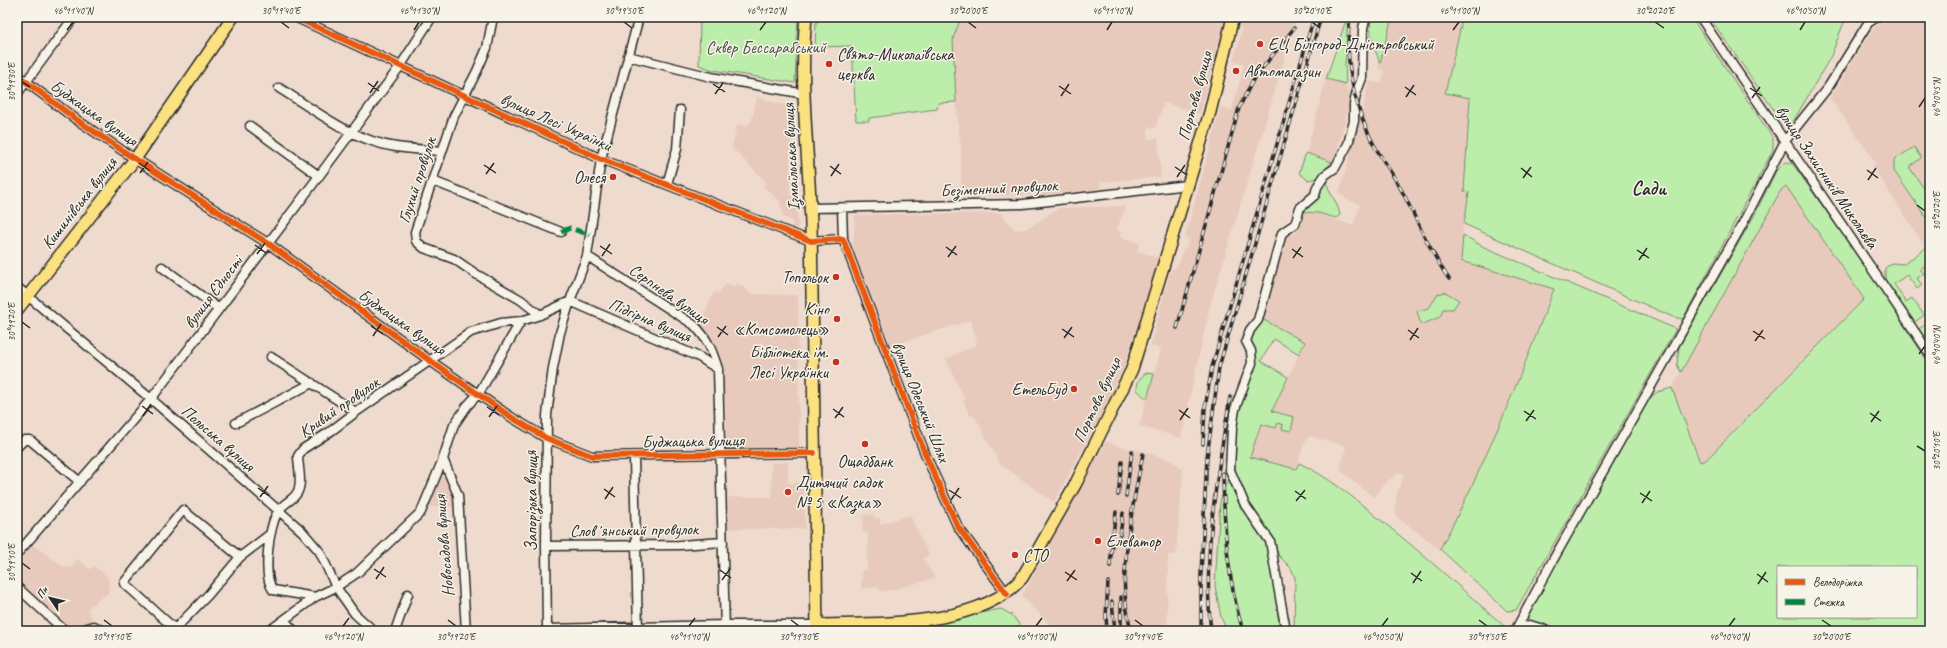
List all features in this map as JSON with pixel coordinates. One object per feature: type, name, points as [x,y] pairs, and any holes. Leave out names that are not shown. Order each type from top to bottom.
[{"type":"main road","name":"Кишинівська вулиця","points":[[17,310],[29,297],[135,159],[233,17]]},
{"type":"main road","name":"Ізмаїльська вулиця","points":[[806,17],[804,52],[811,241],[817,628]]},
{"type":"main road","name":"Портова вулиця","points":[[817,628],[918,622],[942,618],[967,611],[1007,594],[1030,567],[1076,483],[1132,369],[1210,112],[1233,17]]},
{"type":"street","points":[[17,94],[74,17]]},
{"type":"street","name":"вулиця Лесі Українки","points":[[295,17],[601,158],[811,241]]},
{"type":"street","name":"вулиця Єдності","points":[[17,554],[151,399],[401,65],[432,17]]},
{"type":"street","name":"Глухий провулок","points":[[493,17],[487,48],[454,116],[415,232],[416,241],[424,248],[454,259],[476,274],[521,300],[540,315]]},
{"type":"street","name":"Запорізька вулиця","points":[[547,630],[546,438],[547,415],[553,368],[560,333],[587,256],[601,158],[639,17]]},
{"type":"street","points":[[1286,631],[1270,541],[1246,505],[1230,470],[1232,429],[1235,409],[1252,363],[1251,351],[1246,341],[1250,330],[1258,320],[1282,232],[1295,224],[1300,208],[1315,195],[1317,187],[1325,175],[1334,168],[1348,144],[1354,121],[1355,100],[1362,78],[1363,28],[1366,17]]},
{"type":"street","name":"вулиця Захисників Миколаєва","points":[[1700,17],[1930,354]]},
{"type":"street","points":[[1516,630],[1553,560],[1742,225],[1785,142],[1830,86],[1868,23],[1877,17]]},
{"type":"street","points":[[628,56],[711,77],[805,94]]},
{"type":"street","name":"Буджацька вулиця","points":[[17,75],[135,159],[268,244],[429,360],[479,393],[511,417],[546,438],[592,456],[634,457],[814,453]]},
{"type":"street","points":[[279,88],[352,131],[371,140],[395,147],[442,151]]},
{"type":"street","points":[[667,184],[676,149],[680,110]]},
{"type":"street","points":[[250,126],[319,176]]},
{"type":"street","points":[[432,181],[562,232]]},
{"type":"street","name":"Безіменний провулок","points":[[810,208],[1023,204],[1188,186]]},
{"type":"street","name":"вулиця Одеський Шлях","points":[[842,208],[843,239],[926,456],[958,527],[1007,594]]},
{"type":"street","points":[[811,241],[843,239]]},
{"type":"street","name":"Серпнева вулиця","points":[[587,256],[694,325],[705,336],[711,347],[718,369],[725,628]]},
{"type":"street","points":[[162,267],[219,309]]},
{"type":"street","name":"Польська вулиця","points":[[17,287],[151,399],[302,531],[320,552],[336,587],[355,614],[374,631]]},
{"type":"street","name":"Кривий провулок","points":[[315,597],[273,590],[270,586],[267,560],[269,534],[278,510],[297,493],[299,486],[298,456],[303,449],[331,432],[356,412],[407,378],[429,360],[471,332],[501,323],[521,321],[540,315],[570,301]]},
{"type":"street","name":"Підгірна вулиця","points":[[570,301],[699,357],[718,369]]},
{"type":"street","points":[[269,631],[315,597],[336,587],[372,560],[421,512],[443,459],[454,425],[467,406],[479,393],[521,321]]},
{"type":"street","points":[[272,357],[356,412]]},
{"type":"street","points":[[236,423],[312,383]]},
{"type":"street","points":[[17,447],[24,440],[30,440],[80,482]]},
{"type":"street","points":[[634,457],[638,629]]},
{"type":"street","name":"Новосадова вулиця","points":[[443,459],[458,495],[466,631]]},
{"type":"street","points":[[240,557],[183,510],[124,583],[174,630],[208,595],[240,557],[269,534]]},
{"type":"street","name":"Словʼянський провулок","points":[[546,546],[723,542]]},
{"type":"street","points":[[17,587],[61,630]]},
{"type":"street","points":[[395,631],[408,594]]},
{"type":"street","points":[[284,620],[294,631]]},
{"type":"street","points":[[1516,630],[1530,625],[1548,631]]},
{"type":"street","points":[[78,631],[94,626],[102,631]]},
{"type":"street","points":[[547,630],[817,628]]},
{"type":"shaded area","points":[[961,17],[1226,17],[1200,114],[1164,103],[1155,128],[1148,127],[1148,139],[1158,138],[1161,177],[1100,182],[1101,189],[1043,195],[961,196],[961,149],[956,102],[953,39]]},
{"type":"shaded area","points":[[1241,17],[1297,17],[1210,306],[1181,438],[1139,426],[1161,349],[1150,346],[1170,272],[1180,262],[1183,249],[1185,250],[1189,239],[1185,237],[1221,107],[1232,110],[1244,65],[1233,61],[1242,30],[1238,26]]},
{"type":"shaded area","points":[[1392,17],[1463,17],[1445,93],[1470,98],[1464,190],[1469,191],[1463,229],[1461,261],[1554,288],[1498,428],[1467,499],[1440,549],[1397,517],[1395,509],[1397,493],[1404,475],[1398,473],[1385,483],[1374,498],[1340,470],[1346,446],[1309,436],[1304,444],[1296,469],[1250,457],[1261,424],[1276,427],[1278,423],[1283,425],[1282,429],[1294,417],[1272,411],[1305,342],[1262,319],[1284,234],[1295,234],[1304,212],[1318,213],[1353,226],[1360,205],[1348,200],[1339,193],[1363,109],[1369,81],[1381,83],[1384,71],[1378,69]]},
{"type":"shaded area","points":[[1891,17],[1930,17],[1930,254],[1872,166],[1876,163],[1830,98],[1874,28]]},
{"type":"shaded area","points":[[1326,79],[1346,84],[1350,99],[1334,160],[1332,162],[1306,153]]},
{"type":"shaded area","points":[[757,97],[779,104],[791,104],[790,195],[798,197],[798,231],[792,228],[792,221],[783,217],[780,201],[763,186],[766,182],[732,148],[737,124],[747,126],[748,123],[751,123]]},
{"type":"shaded area","points":[[1786,186],[1864,299],[1706,460],[1700,462],[1672,388],[1781,190]]},
{"type":"shaded area","points":[[1125,206],[1124,215],[1122,215],[1117,230],[1122,232],[1120,237],[1140,243],[1137,251],[1159,258],[1124,366],[1112,395],[1054,502],[1000,464],[974,415],[970,416],[963,401],[965,400],[946,359],[977,344],[971,320],[891,346],[853,248],[855,215],[1001,213],[1015,230],[1026,229],[1059,208]]},
{"type":"shaded area","points":[[1930,262],[1930,283],[1920,269]]},
{"type":"shaded area","points":[[727,283],[734,288],[737,283],[752,294],[798,295],[799,447],[726,449],[726,403],[720,367],[714,345],[700,323],[714,292],[718,293]]},
{"type":"shaded area","points":[[1106,441],[1117,446],[1146,452],[1164,458],[1177,464],[1183,471],[1176,555],[1168,555],[1168,631],[1056,631],[1022,596]]},
{"type":"shaded area","name":"Дитячий садок № 5 «Казка»","points":[[788,462],[788,483],[804,482],[805,529],[728,529],[728,497],[772,497],[771,463]]},
{"type":"shaded area","points":[[437,477],[449,477],[455,507],[428,507]]},
{"type":"shaded area","points":[[864,514],[875,515],[875,518],[880,518],[880,524],[910,515],[929,555],[923,559],[935,578],[893,590],[880,591],[878,587],[861,589],[862,570],[867,570],[868,533],[862,531]]},
{"type":"shaded area","points":[[32,544],[63,566],[71,568],[77,559],[90,569],[94,566],[107,576],[109,585],[108,593],[88,608],[92,620],[81,628],[70,630],[64,626],[17,580],[17,563]]},
{"type":"green space","name":"Сквер Бессарабський","points":[[700,17],[798,17],[795,83],[713,70],[699,65]]},
{"type":"green space","points":[[823,17],[961,17],[953,39],[956,102],[938,103],[937,109],[869,118],[869,121],[856,121],[852,46],[815,47],[816,22],[823,19]]},
{"type":"green space","points":[[1372,17],[1392,17],[1380,63],[1370,29]]},
{"type":"green space","points":[[1463,17],[1691,17],[1773,138],[1773,150],[1683,319],[1673,317],[1464,224],[1469,192],[1464,191],[1470,98],[1445,93]]},
{"type":"green space","points":[[1709,17],[1846,17],[1831,56],[1794,120],[1787,124],[1783,123]]},
{"type":"green space","points":[[1349,21],[1345,64],[1346,84],[1326,79],[1345,23]]},
{"type":"green space","points":[[1914,147],[1921,158],[1909,167],[1930,197],[1930,218],[1925,216],[1894,171],[1894,160]]},
{"type":"green space","points":[[1306,153],[1332,162],[1317,178],[1308,180],[1299,173]]},
{"type":"green space","points":[[1785,162],[1792,163],[1861,260],[1930,365],[1930,631],[1557,631],[1529,620],[1526,617],[1648,400],[1657,392],[1672,388],[1700,462],[1706,460],[1864,299],[1786,186],[1781,190],[1681,372],[1677,365],[1679,347],[1754,216],[1776,171]]},
{"type":"green space","points":[[1326,180],[1339,210],[1340,215],[1336,218],[1318,213],[1304,212],[1321,194],[1322,186]]},
{"type":"green space","points":[[1463,235],[1484,247],[1676,329],[1516,610],[1507,611],[1440,549],[1487,453],[1515,388],[1554,289],[1461,261]]},
{"type":"green space","points":[[1926,248],[1930,254],[1930,262],[1920,269],[1924,274],[1917,278],[1922,285],[1917,289],[1907,275],[1894,284],[1906,302],[1912,298],[1924,315],[1915,322],[1887,284],[1885,278],[1885,268],[1892,263],[1904,264]]},
{"type":"green space","points":[[1445,292],[1459,300],[1453,309],[1443,309],[1440,317],[1421,325],[1417,311],[1429,308],[1438,294]]},
{"type":"green space","points":[[1262,319],[1305,342],[1299,354],[1274,339],[1261,361],[1288,377],[1272,411],[1294,417],[1291,431],[1282,429],[1283,425],[1278,423],[1276,428],[1261,424],[1250,457],[1296,469],[1299,463],[1340,487],[1425,557],[1504,626],[1506,631],[1294,631],[1295,578],[1291,568],[1278,555],[1276,546],[1267,528],[1243,492],[1234,463],[1234,441],[1237,419],[1242,399],[1252,376],[1255,363],[1251,341]]},
{"type":"green space","points":[[1930,321],[1930,345],[1919,329]]},
{"type":"green space","points":[[1146,373],[1154,374],[1147,399],[1137,390],[1139,380]]},
{"type":"green space","points":[[1228,478],[1239,502],[1267,543],[1280,631],[1227,631],[1221,617],[1215,586],[1220,502]]},
{"type":"green space","points":[[1001,609],[1012,615],[1024,631],[911,631],[910,627]]},
{"type":"railway","points":[[1203,444],[1205,408],[1212,367],[1314,17]]},
{"type":"railway","points":[[1201,631],[1201,573],[1207,457],[1219,367],[1321,17]]},
{"type":"railway","points":[[1350,17],[1348,33],[1349,65],[1355,96],[1365,126],[1372,141],[1399,186],[1424,237],[1449,279]]},
{"type":"railway","points":[[1177,328],[1239,108],[1253,80],[1294,28]]},
{"type":"railway","points":[[1211,631],[1208,572],[1210,543],[1216,484],[1230,397]]},
{"type":"railway","points":[[1126,496],[1132,451]]},
{"type":"railway","points":[[1131,631],[1125,595],[1126,558],[1129,528],[1143,454]]},
{"type":"railway","points":[[1118,495],[1122,462]]},
{"type":"railway","points":[[1223,473],[1227,552],[1233,592],[1243,631]]},
{"type":"railway","points":[[1113,534],[1116,512]]},
{"type":"railway","points":[[1120,535],[1123,513]]},
{"type":"railway","points":[[1110,566],[1112,545]]},
{"type":"railway","points":[[1107,631],[1106,616],[1108,582]]},
{"type":"railway","points":[[1121,597],[1121,631]]},
{"type":"railway","points":[[1112,602],[1115,631]]},
{"type":"marked path","points":[[561,232],[570,228],[590,235]]},
{"type":"cycle path","points":[[295,17],[601,159],[811,241],[843,239],[926,456],[958,527],[1007,594]]},
{"type":"cycle path","points":[[17,75],[77,120],[132,157],[269,244],[429,360],[511,417],[546,438],[592,456],[814,453]]},
{"type":"place","name":"ЕЦ Білгород-Дністровський","points":[[1260,44]]},
{"type":"place","name":"Свято-Миколаївська церква","points":[[829,64]]},
{"type":"place","name":"Автомагазин","points":[[1236,71]]},
{"type":"place","name":"Олеся","points":[[613,177]]},
{"type":"place","name":"Топольок","points":[[836,277]]},
{"type":"place","name":"Кіно «Комсомолець»","points":[[837,319]]},
{"type":"place","name":"Бібліотека ім. Лесі Українки","points":[[836,362]]},
{"type":"place","name":"ЕтельБуд","points":[[1074,389]]},
{"type":"place","name":"Ощадбанк","points":[[865,444]]},
{"type":"place","name":"Дитячий садок № 5 «Казка»","points":[[788,492]]},
{"type":"place","name":"Елеватор","points":[[1098,541]]},
{"type":"place","name":"СТО","points":[[1015,555]]},
{"type":"district","name":"Сади","points":[[1649,189]]}]
